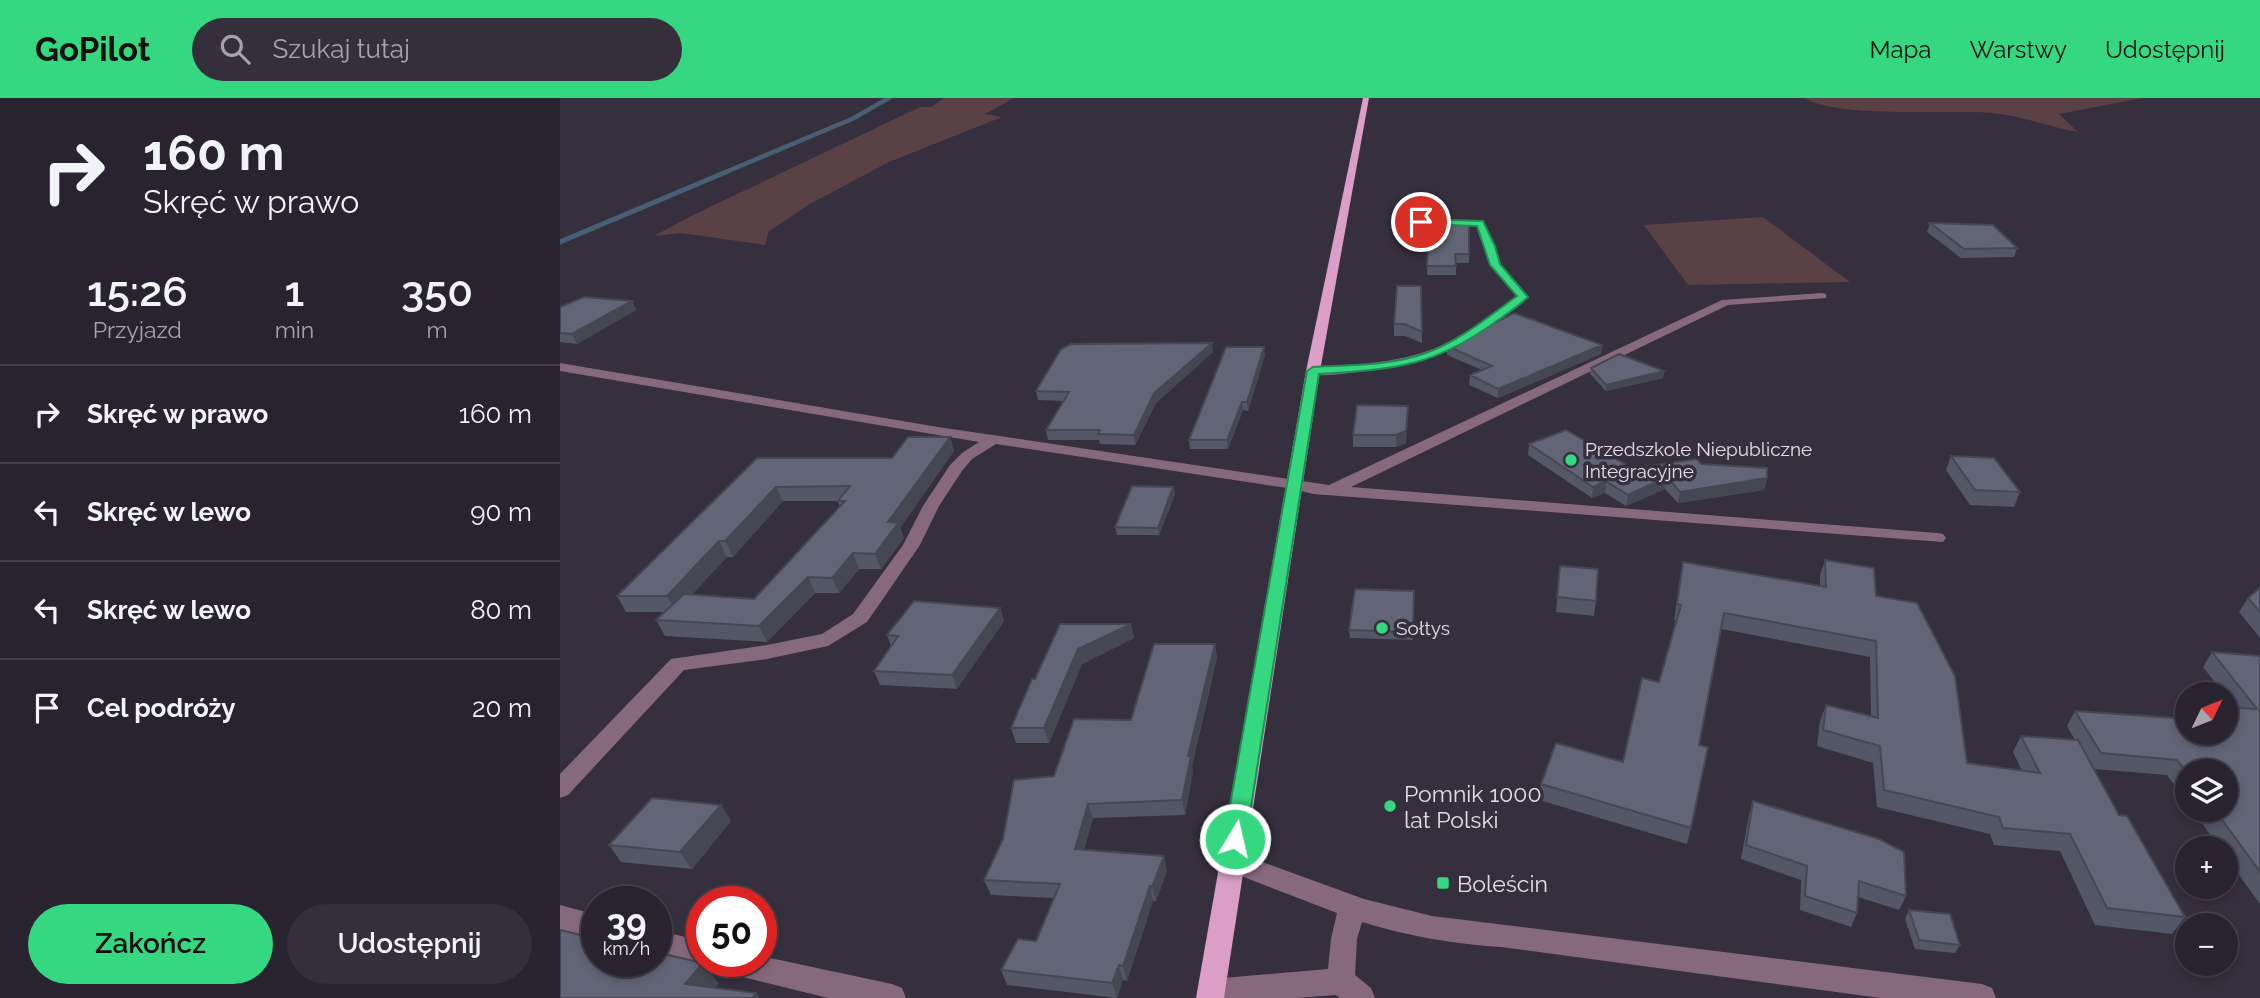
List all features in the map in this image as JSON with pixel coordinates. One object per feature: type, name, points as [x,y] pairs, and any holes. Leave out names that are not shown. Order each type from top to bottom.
[{"type":"main road","points":[[1211,995],[1313,371],[1366,98]]},
{"type":"street","points":[[1313,371],[1387,366],[1429,356],[1462,340],[1523,297],[1495,265],[1491,246],[1480,223],[1421,222]]},
{"type":"street","points":[[1330,490],[1726,302],[1822,296]]},
{"type":"street","points":[[560,367],[992,440],[1330,490],[1937,538]]},
{"type":"street","points":[[560,789],[678,664],[767,652],[828,639],[860,618],[911,545],[931,506],[956,468],[967,456],[992,440]]},
{"type":"street","points":[[1232,862],[1352,908],[1471,934],[1501,935],[1982,998]]},
{"type":"street","points":[[1211,995],[1351,990],[1344,939],[1352,908]]},
{"type":"street","points":[[560,917],[581,923]]},
{"type":"street","points":[[777,972],[892,998]]},
{"type":"shaded area","points":[[944,98],[1014,98],[985,114],[1002,117],[889,162],[808,205],[769,231],[765,245],[681,233],[654,236],[920,107],[931,107]]},
{"type":"shaded area","points":[[1805,98],[2142,98],[2059,114],[2078,132],[1993,113],[1868,111],[1821,105]]},
{"type":"shaded area","points":[[1763,217],[1850,282],[1688,285],[1644,225]]},
{"type":"building","points":[[1930,223],[1993,225],[2017,248],[1964,249]]},
{"type":"building","points":[[1429,224],[1469,225],[1469,254],[1455,254],[1456,266],[1427,266]]},
{"type":"building","points":[[1397,286],[1421,286],[1422,332],[1405,324],[1394,324]]},
{"type":"building","points":[[584,297],[632,301],[572,334],[560,333],[560,307]]},
{"type":"building","points":[[1514,313],[1602,345],[1498,389],[1470,375],[1492,366],[1447,346]]},
{"type":"building","points":[[1212,343],[1154,393],[1134,435],[1098,434],[1100,430],[1046,430],[1069,392],[1036,391],[1061,349],[1071,344]]},
{"type":"building","points":[[1226,347],[1264,347],[1247,402],[1242,402],[1227,440],[1189,440]]},
{"type":"building","points":[[1619,354],[1664,371],[1606,385],[1591,368]]},
{"type":"building","points":[[1357,405],[1408,406],[1406,431],[1396,435],[1353,435]]},
{"type":"building","points":[[1566,430],[1632,468],[1697,459],[1701,464],[1767,468],[1767,478],[1680,492],[1667,477],[1628,495],[1606,481],[1593,487],[1529,444]]},
{"type":"building","points":[[908,437],[950,437],[888,522],[898,523],[875,554],[853,553],[832,578],[808,577],[759,626],[656,620],[684,594],[754,599],[845,501],[838,501],[850,486],[776,487],[725,541],[719,541],[667,596],[617,596],[757,458],[892,458]]},
{"type":"building","points":[[1951,456],[1994,458],[2020,492],[1975,490]]},
{"type":"building","points":[[1132,486],[1173,487],[1158,528],[1115,527]]},
{"type":"building","points":[[1825,560],[1874,568],[1876,596],[1917,603],[1955,676],[1967,763],[2040,773],[2021,736],[2078,740],[2119,815],[2127,816],[2183,913],[2175,913],[2175,916],[2107,908],[2070,834],[2003,828],[1999,817],[1884,790],[1880,746],[1823,730],[1826,705],[1878,718],[1876,641],[1724,613],[1699,745],[1708,747],[1691,828],[1541,784],[1556,743],[1623,762],[1642,678],[1659,682],[1681,605],[1677,604],[1683,562],[1826,587]]},
{"type":"building","points":[[1560,566],[1598,569],[1596,601],[1557,597]]},
{"type":"building","points":[[2260,588],[2260,612],[2248,598]]},
{"type":"building","points":[[1355,589],[1414,591],[1413,632],[1349,630]]},
{"type":"building","points":[[914,601],[1000,608],[952,675],[874,671],[898,636],[887,635]]},
{"type":"building","points":[[1060,624],[1131,624],[1078,649],[1044,728],[1011,728],[1032,679],[1035,679]]},
{"type":"building","points":[[1154,644],[1215,644],[1188,756],[1191,756],[1182,800],[1088,804],[1075,849],[1164,856],[1152,887],[1150,886],[1123,966],[1119,965],[1112,983],[1001,970],[1018,939],[1036,941],[1060,884],[984,880],[1003,839],[1014,780],[1054,776],[1074,719],[1131,720]]},
{"type":"building","points":[[2212,652],[2260,656],[2260,872],[2238,842],[2238,836],[2234,836],[2224,822],[2238,822],[2238,759],[2175,760],[2101,753],[2075,711],[2175,718],[2175,746],[2238,746],[2238,708],[2257,709]]},
{"type":"building","points":[[652,798],[721,805],[680,852],[609,845]]},
{"type":"building","points":[[1753,801],[1879,839],[1904,852],[1906,896],[1859,881],[1857,913],[1805,896],[1807,866],[1746,845]]},
{"type":"building","points":[[1909,910],[1950,914],[1960,945],[1919,940]]},
{"type":"building","points":[[560,930],[581,935],[581,977],[672,977],[672,956],[686,959],[686,977],[691,977],[685,984],[756,993],[752,998],[560,998]]},
{"type":"waterway","points":[[721,174],[852,119],[889,98]]},
{"type":"waterway","points":[[560,242],[726,172]]},
{"type":"place","name":"Przedszkole Niepubliczne Integracyjne","points":[[1571,460]]},
{"type":"place","name":"Sołtys","points":[[1382,628]]},
{"type":"place","name":"Pomnik 1000 lat Polski","points":[[1390,806]]},
{"type":"place","name":"Boleścin","points":[[1443,883]]},
{"type":"route","points":[[1235,839],[1313,371],[1387,366],[1429,356],[1462,340],[1523,297],[1495,265],[1491,246],[1480,223],[1421,222]]}]
